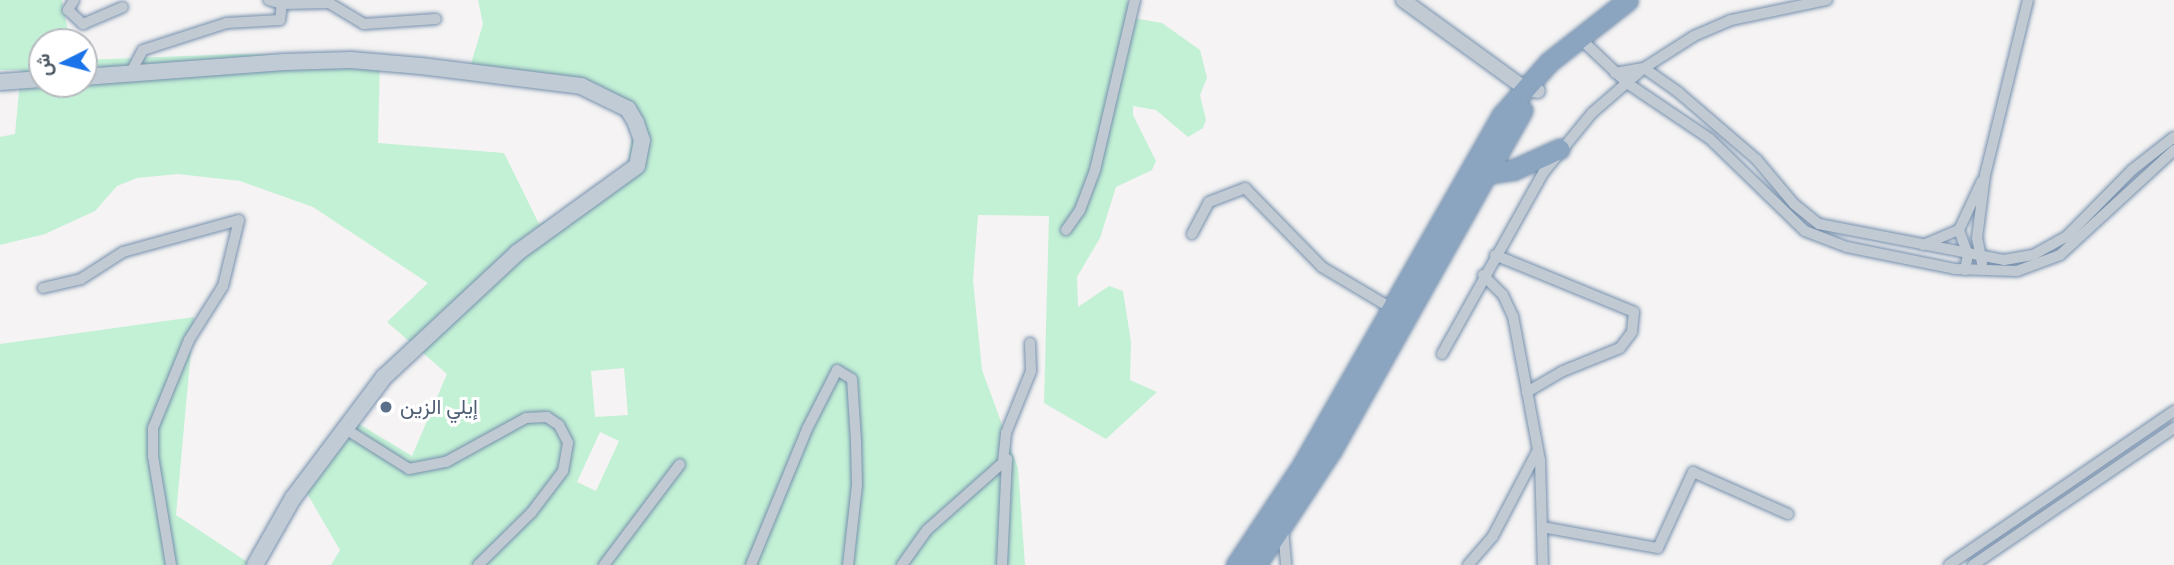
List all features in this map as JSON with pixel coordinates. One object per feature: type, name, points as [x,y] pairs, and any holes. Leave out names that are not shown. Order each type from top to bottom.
[{"type":"highway","points":[[1236,565],[1290,487],[1484,174],[1549,62],[1628,0]]},
{"type":"highway","points":[[1256,565],[1283,529],[1378,344],[1391,308],[1485,143],[1531,90],[1644,0]]},
{"type":"highway","points":[[1484,174],[1513,170],[1559,149]]},
{"type":"main road","points":[[98,76],[351,60],[581,86],[628,109],[642,140],[637,166],[498,270],[384,377],[293,498],[255,565]]},
{"type":"main road","points":[[0,82],[28,80]]},
{"type":"street","points":[[74,0],[68,10],[83,24],[123,7]]},
{"type":"street","points":[[269,0],[282,4],[328,3],[364,24],[436,19]]},
{"type":"street","points":[[1066,230],[1080,210],[1095,170],[1135,0]]},
{"type":"street","points":[[1403,0],[1531,90]]},
{"type":"street","points":[[1442,354],[1483,275],[1559,149],[1627,83],[1644,68],[1695,36],[1731,20],[1827,0]]},
{"type":"street","points":[[1981,273],[1983,257],[1977,237],[1985,175],[2028,0]]},
{"type":"street","points":[[130,74],[143,50],[227,23],[280,20],[282,4]]},
{"type":"street","points":[[1587,45],[1627,83],[1710,139],[1805,231],[1847,247],[1981,273],[2024,270],[2060,255],[2174,150]]},
{"type":"street","points":[[1615,73],[1644,68],[1757,160],[1811,219],[1841,231],[1983,257],[2021,259],[2055,246],[2132,170],[2174,137]]},
{"type":"street","points":[[1923,246],[1959,230],[1985,175]]},
{"type":"street","points":[[1192,234],[1209,202],[1245,188],[1322,267],[1391,308]]},
{"type":"street","points":[[43,288],[81,279],[122,252],[239,220],[223,286],[188,340],[153,428],[153,456],[171,565]]},
{"type":"street","points":[[1959,230],[1968,255],[1965,270]]},
{"type":"street","points":[[1494,256],[1634,312],[1632,332],[1620,348],[1563,371],[1527,392]]},
{"type":"street","points":[[1483,275],[1503,295],[1513,316],[1538,450],[1544,565]]},
{"type":"street","points":[[1003,462],[1006,433],[1031,371],[1030,343]]},
{"type":"street","points":[[751,565],[807,429],[837,370],[852,379],[856,441],[857,485],[848,565]]},
{"type":"street","points":[[1949,565],[2174,411]]},
{"type":"street","points":[[344,428],[409,469],[446,462],[526,418],[547,417],[559,425],[568,443],[563,471],[531,513],[478,565]]},
{"type":"street","points":[[1973,565],[2174,428]]},
{"type":"street","points":[[1468,565],[1493,536],[1538,450]]},
{"type":"street","points":[[902,565],[928,530],[1007,459],[1002,565]]},
{"type":"street","points":[[604,565],[680,464]]},
{"type":"street","points":[[1542,527],[1658,548],[1693,472],[1788,514]]},
{"type":"street","points":[[2030,508],[2038,520]]},
{"type":"street","points":[[1283,529],[1286,565]]},
{"type":"green space","points":[[0,0],[62,0],[67,28],[28,28],[28,98],[98,98],[98,59],[235,54],[380,56],[378,143],[504,153],[539,224],[625,184],[632,135],[625,117],[603,97],[469,70],[483,24],[478,0],[1127,0],[1133,18],[1162,23],[1200,50],[1207,78],[1200,95],[1206,120],[1203,128],[1188,137],[1156,110],[1133,106],[1133,115],[1156,161],[1152,170],[1116,187],[1100,238],[1077,277],[1078,307],[1109,286],[1123,291],[1131,342],[1130,380],[1157,392],[1106,439],[1044,403],[1049,216],[978,215],[973,280],[982,370],[1018,468],[1025,565],[331,565],[340,550],[298,478],[346,416],[412,456],[447,374],[387,322],[428,283],[313,207],[240,181],[178,174],[137,178],[117,186],[95,211],[45,234],[0,245],[0,137],[15,134],[21,70],[0,70]],"holes":[[[624,368],[628,415],[595,417],[591,371]],[[600,432],[619,441],[596,491],[577,482]]]},
{"type":"green space","points":[[194,317],[176,515],[252,565],[0,565],[0,344]]},
{"type":"place","name":"إيلي الزين","points":[[386,407]]}]
